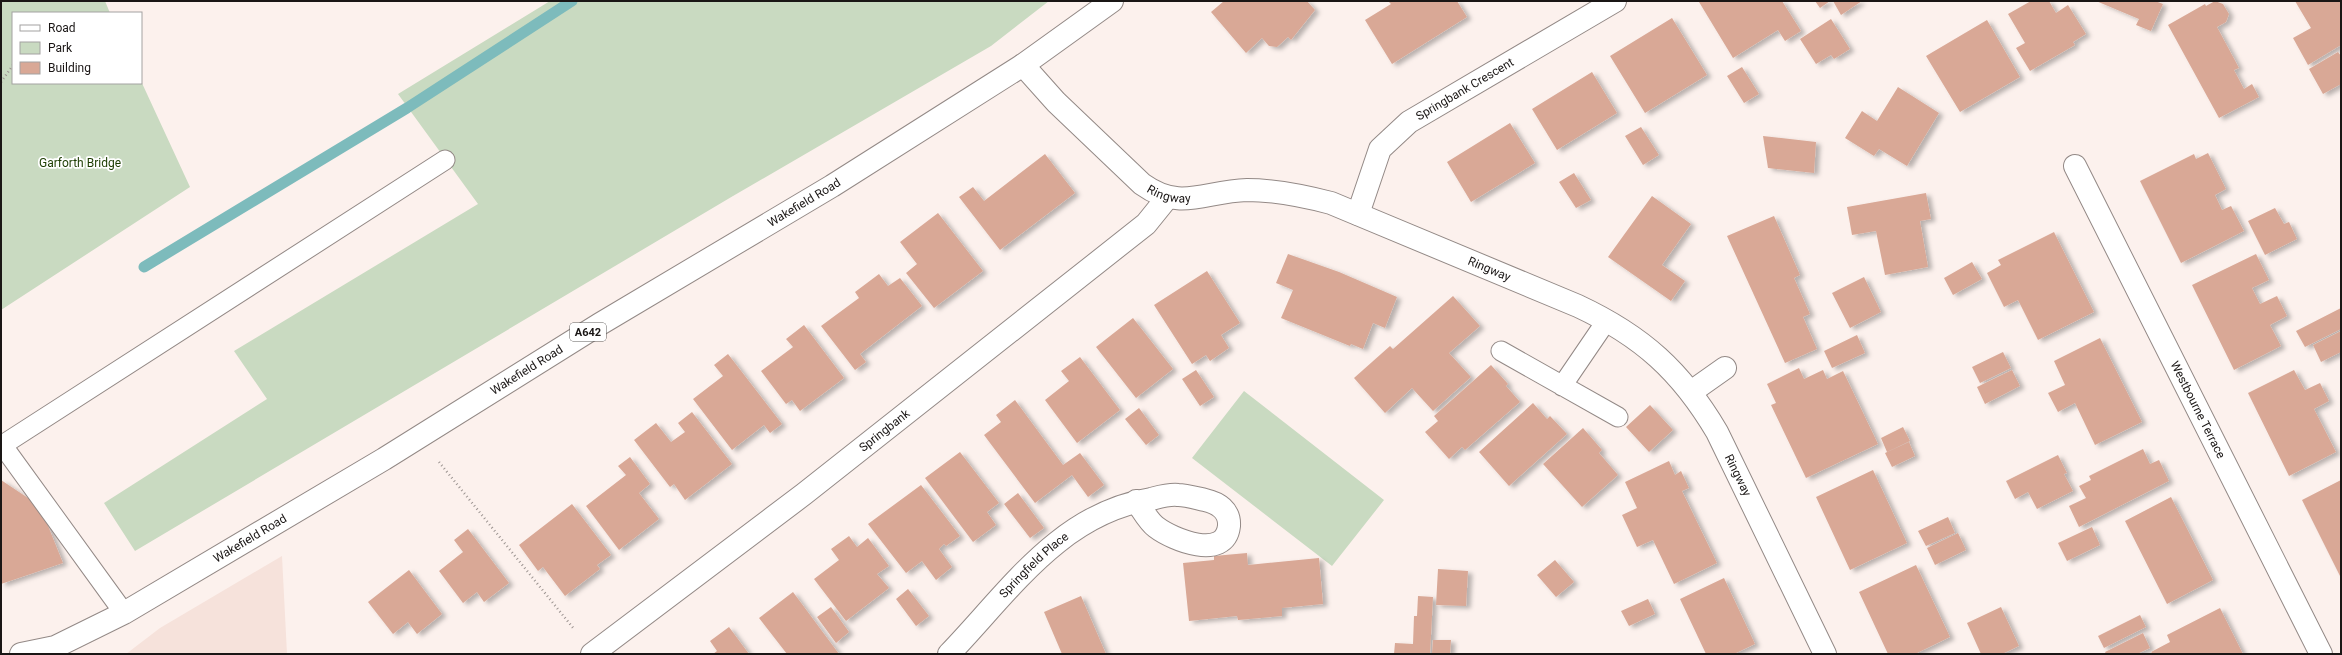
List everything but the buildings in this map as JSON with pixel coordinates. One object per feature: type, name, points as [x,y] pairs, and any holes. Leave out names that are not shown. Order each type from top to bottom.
[{"type":"street","name":"Wakefield Road","points":[[22,654],[51,650],[124,614],[418,437],[600,324],[832,186],[1023,65],[1112,1]]},
{"type":"street","name":"Springbank Crescent","points":[[1358,214],[1380,149],[1409,122],[1615,1]]},
{"type":"street","name":"Ringway","points":[[1023,65],[1056,102],[1142,184],[1156,194],[1167,198],[1191,198],[1247,190],[1304,196],[1358,214],[1607,320],[1634,337],[1659,357],[1691,392],[1717,432],[1825,654]]},
{"type":"street","name":"Westbourne Terrace","points":[[2075,166],[2321,654]]},
{"type":"street","name":"Springbank","points":[[593,654],[797,499],[1146,224],[1167,198]]},
{"type":"street","points":[[1691,392],[1725,368]]},
{"type":"street","name":"Springfield Place","points":[[949,654],[1050,546],[1078,526],[1136,501]]},
{"type":"lane","points":[[124,614],[2,446],[445,160]]},
{"type":"lane","points":[[1562,386],[1607,320]]},
{"type":"lane","points":[[1501,351],[1618,417]]},
{"type":"path","points":[[1,82],[12,66]]},
{"type":"path","points":[[418,437],[593,654]]},
{"type":"shaded area","points":[[282,556],[287,654],[126,654],[160,628]]},
{"type":"green space","name":"Garforth Bridge","points":[[1,1],[105,1],[110,12],[12,12],[12,84],[142,83],[190,187],[1,310]]},
{"type":"green space","points":[[550,1],[1049,1],[991,46],[733,196],[135,551],[104,503],[267,399],[234,351],[478,204],[398,94]]},
{"type":"green space","points":[[1244,391],[1384,500],[1332,566],[1192,458]]},
{"type":"waterway","points":[[144,267],[407,108],[572,1]]}]
